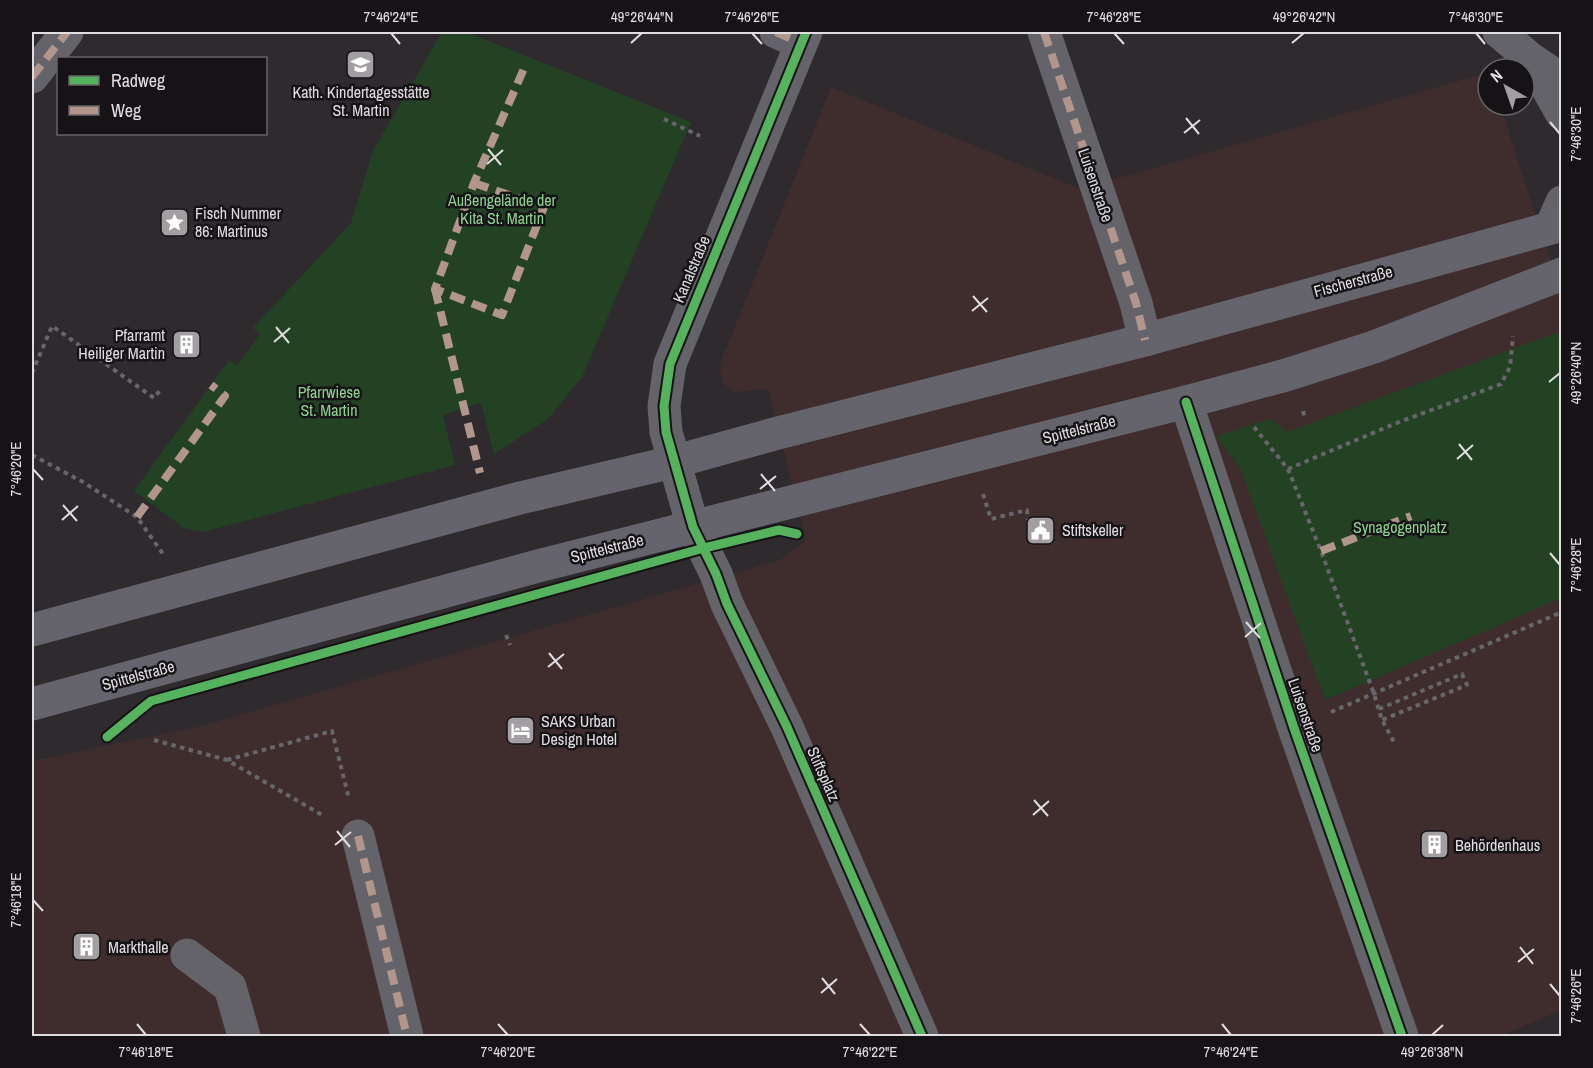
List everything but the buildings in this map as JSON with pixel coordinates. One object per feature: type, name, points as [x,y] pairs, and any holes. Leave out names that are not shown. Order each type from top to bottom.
[{"type":"main road","name":"Fischerstraße","points":[[1145,340],[1558,218]]},
{"type":"main road","points":[[1186,402],[1286,375],[1374,347],[1562,274]]},
{"type":"main road","points":[[32,630],[510,501],[673,462],[774,434],[1145,340]]},
{"type":"main road","name":"Spittelstraße","points":[[32,704],[538,566],[1186,402]]},
{"type":"street","points":[[32,77],[67,32]]},
{"type":"street","name":"Luisenstraße","points":[[1044,32],[1136,303],[1145,340]]},
{"type":"street","points":[[1499,32],[1529,57]]},
{"type":"street","name":"Kanalstraße","points":[[693,527],[666,432],[664,406],[670,364],[794,35]]},
{"type":"street","points":[[1536,62],[1562,80]]},
{"type":"street","points":[[1536,68],[1562,114]]},
{"type":"street","name":"Luisenstraße","points":[[1186,402],[1294,728],[1402,1036]]},
{"type":"street","name":"Stiftsplatz","points":[[693,527],[716,574],[727,604],[787,727],[922,1036]]},
{"type":"street","points":[[358,836],[407,1036]]},
{"type":"street","points":[[187,955],[230,987],[244,1036]]},
{"type":"path","points":[[664,119],[700,136]]},
{"type":"path","points":[[32,373],[52,326],[154,398],[161,389]]},
{"type":"path","points":[[1288,470],[1394,424],[1501,384],[1510,367],[1514,327]]},
{"type":"path","points":[[1253,426],[1288,470],[1321,551],[1382,720],[1394,742]]},
{"type":"path","points":[[32,455],[83,482],[137,517],[166,559]]},
{"type":"path","points":[[981,487],[990,519],[1027,510],[1028,520]]},
{"type":"path","points":[[1294,728],[1562,612]]},
{"type":"path","points":[[506,635],[510,645]]},
{"type":"path","points":[[1379,709],[1462,674],[1467,685],[1382,720]]},
{"type":"path","points":[[227,760],[332,730],[358,836]]},
{"type":"path","points":[[154,740],[227,760],[358,836]]},
{"type":"shaded area","points":[[1476,76],[1476,117],[1504,117],[1561,292],[1561,1010],[1502,1036],[32,1036],[32,761],[201,726],[780,560],[806,541],[768,389],[735,392],[724,384],[720,372],[722,359],[831,87],[1080,189]]},
{"type":"green space","name":"Außengelände der Kita St. Martin","points":[[442,32],[466,32],[691,122],[582,377],[548,419],[494,454],[481,403],[443,415],[455,465],[203,532],[184,528],[134,491],[229,360],[237,366],[260,334],[253,328],[351,223],[373,151]]},
{"type":"green space","name":"Synagogenplatz","points":[[1561,331],[1561,598],[1325,700],[1241,470],[1216,436],[1270,419],[1287,432]]},
{"type":"marked path","points":[[32,77],[67,32]]},
{"type":"marked path","points":[[776,32],[801,43]]},
{"type":"marked path","points":[[1044,32],[1136,303],[1145,340]]},
{"type":"marked path","points":[[474,183],[544,207],[502,315],[435,289],[474,183],[526,64]]},
{"type":"marked path","points":[[435,289],[480,473]]},
{"type":"marked path","points":[[137,517],[225,396],[211,385]]},
{"type":"marked path","points":[[1321,551],[1411,516]]},
{"type":"marked path","points":[[358,836],[407,1036]]},
{"type":"cycle path","points":[[806,32],[670,364],[664,406],[666,432],[693,527],[716,574],[727,604],[787,727],[922,1036]]},
{"type":"cycle path","points":[[1186,402],[1294,728],[1402,1036]]},
{"type":"cycle path","points":[[107,737],[151,701],[704,548],[779,530],[797,534]]},
{"type":"place","name":"Kath. Kindertagesstätte St. Martin","points":[[361,64]]},
{"type":"place","name":"Fisch Nummer 86: Martinus","points":[[174,222]]},
{"type":"place","name":"Pfarramt Heiliger Martin","points":[[186,344]]},
{"type":"place","name":"Stiftskeller","points":[[1041,530]]},
{"type":"place","name":"SAKS Urban Design Hotel","points":[[520,730]]},
{"type":"place","name":"Behördenhaus","points":[[1434,845]]},
{"type":"place","name":"Markthalle","points":[[87,947]]},
{"type":"park label","name":"Pfarrwiese St. Martin","points":[[329,401]]}]
